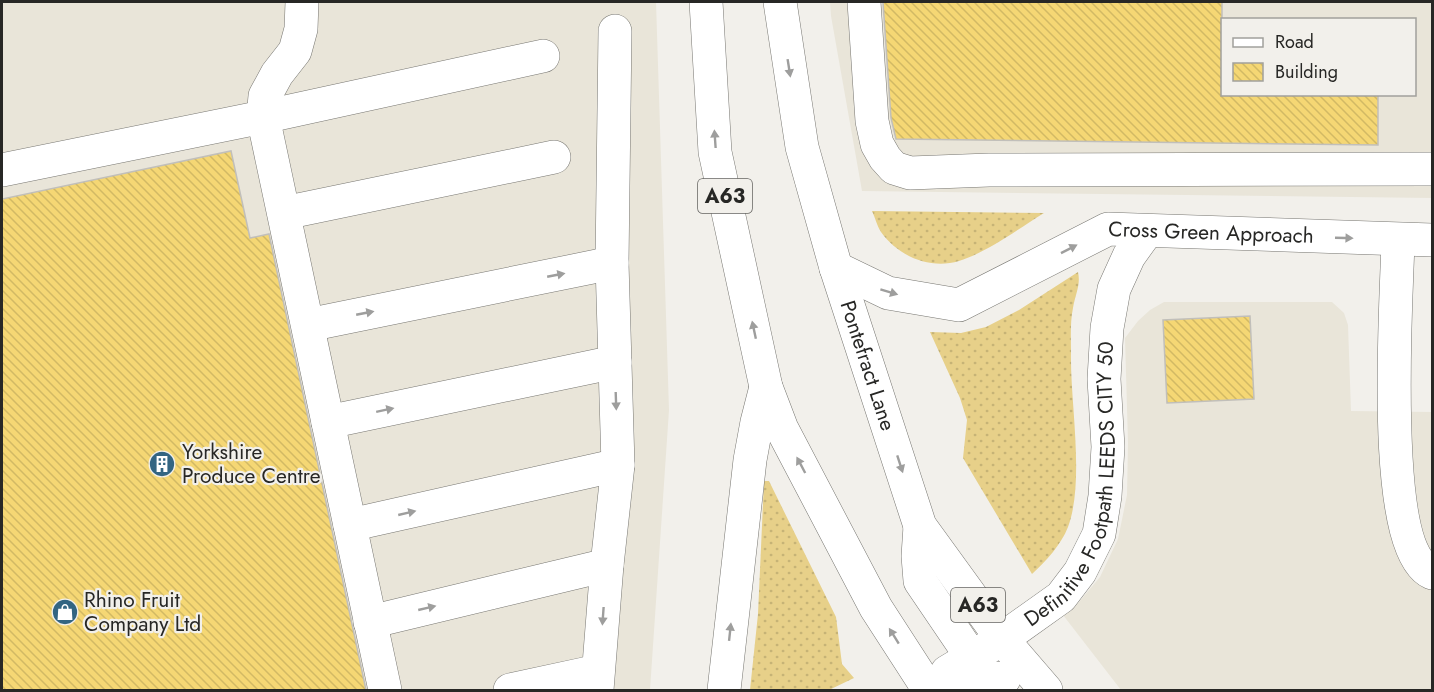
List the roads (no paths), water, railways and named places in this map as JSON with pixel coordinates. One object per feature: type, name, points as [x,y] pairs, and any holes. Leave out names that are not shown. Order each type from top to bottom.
[{"type":"main road","points":[[302,2],[302,29],[295,51],[277,74],[265,96],[263,117],[385,690]]},
{"type":"main road","name":"A63","points":[[706,2],[716,152],[766,387],[782,429],[876,608],[923,689]]},
{"type":"main road","name":"Pontefract Lane","points":[[780,2],[802,147],[836,268],[920,526],[1002,639],[1042,686]]},
{"type":"main road","points":[[864,2],[872,121],[877,144],[894,168],[910,173],[1000,170],[1432,169]]},
{"type":"main road","points":[[510,690],[598,681],[606,565],[618,465],[612,263],[615,31]]},
{"type":"main road","points":[[2,170],[263,117],[543,56]]},
{"type":"main road","points":[[284,213],[554,157]]},
{"type":"main road","name":"Cross Green Approach","points":[[836,268],[888,293],[959,305],[1108,229],[1432,240]]},
{"type":"main road","name":"Definitive Footpath LEEDS CITY 50","points":[[923,689],[983,675],[1002,639],[1061,597],[1080,572],[1099,534],[1105,496],[1108,447],[1104,379],[1107,328],[1114,289],[1129,256],[1147,231]]},
{"type":"main road","points":[[1398,240],[1394,412],[1399,500],[1414,555],[1427,571],[1432,573]]},
{"type":"main road","points":[[308,325],[612,263]]},
{"type":"main road","points":[[328,422],[615,362]]},
{"type":"main road","points":[[724,690],[750,460],[766,387]]},
{"type":"main road","points":[[350,525],[618,465]]},
{"type":"main road","name":"A63","points":[[920,526],[918,556],[921,581],[983,675],[1042,686]]},
{"type":"main road","points":[[370,622],[606,565]]},
{"type":"place","name":"Yorkshire Produce Centre","points":[[162,464]]},
{"type":"place","name":"Rhino Fruit Company Ltd","points":[[65,612]]}]
